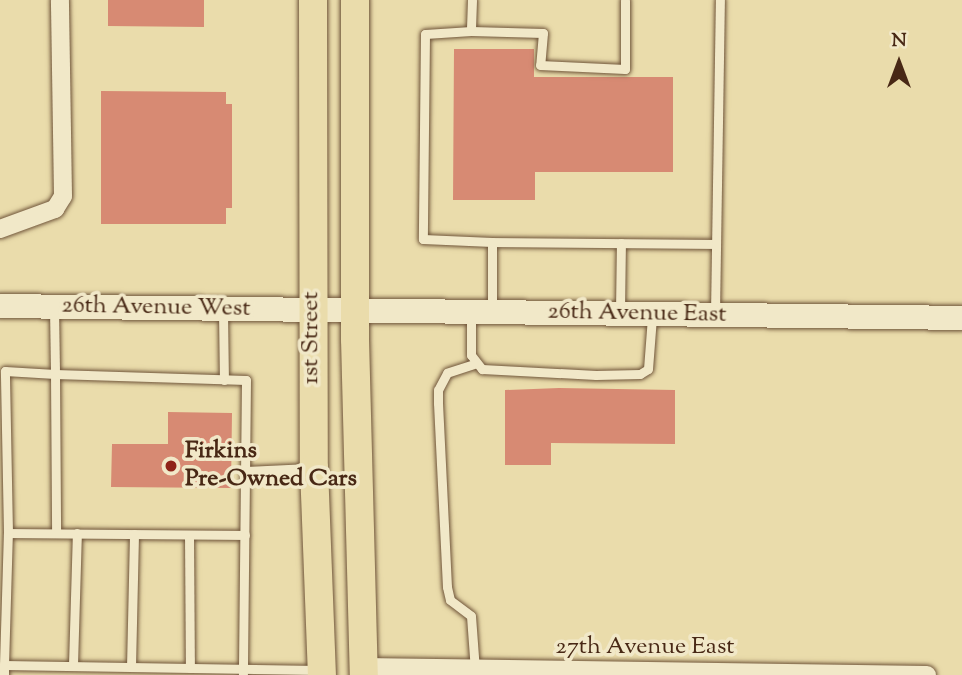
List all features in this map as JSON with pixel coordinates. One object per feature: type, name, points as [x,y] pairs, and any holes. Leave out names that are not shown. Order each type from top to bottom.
[{"type":"main road","name":"1st Street","points":[[313,0],[314,468],[323,674]]},
{"type":"main road","name":"1st Street","points":[[355,0],[354,311],[364,671]]},
{"type":"street","points":[[0,229],[55,209],[63,196],[60,0]]},
{"type":"street","name":"26th Avenue West","points":[[0,306],[312,311]]},
{"type":"street","name":"26th Avenue East","points":[[312,311],[962,318]]},
{"type":"street","name":"27th Avenue East","points":[[364,671],[927,675]]},
{"type":"lane","points":[[471,31],[472,0]]},
{"type":"lane","points":[[625,0],[625,69],[540,65],[543,33],[471,31],[425,34],[423,239],[715,244]]},
{"type":"lane","points":[[715,314],[720,0]]},
{"type":"lane","points":[[474,364],[492,242]]},
{"type":"lane","points":[[620,313],[621,243]]},
{"type":"lane","points":[[54,306],[56,533]]},
{"type":"lane","points":[[223,309],[224,380]]},
{"type":"lane","points":[[475,672],[471,616],[450,600],[447,587],[438,390],[447,373],[474,364],[516,373],[640,374],[648,369],[651,358],[652,314]]},
{"type":"lane","points":[[243,672],[246,380],[5,371],[8,533],[4,670],[74,665],[91,671],[131,667],[190,668],[243,672],[323,674]]},
{"type":"lane","points":[[245,471],[314,468]]},
{"type":"lane","points":[[8,533],[245,535]]},
{"type":"lane","points":[[74,665],[77,533]]},
{"type":"lane","points":[[131,667],[134,534]]},
{"type":"lane","points":[[189,535],[190,668]]},
{"type":"building","points":[[108,0],[204,0],[204,27],[108,26]]},
{"type":"building","points":[[454,49],[534,49],[534,77],[673,77],[673,172],[535,172],[535,200],[453,200]]},
{"type":"building","points":[[101,91],[226,92],[226,104],[232,104],[232,208],[226,208],[226,224],[101,224]]},
{"type":"building","points":[[505,390],[675,390],[675,444],[551,443],[551,465],[505,465]]},
{"type":"building","name":"Firkins Pre-Owned Cars","points":[[168,412],[232,413],[231,488],[111,487],[112,444],[168,444]]},
{"type":"place","name":"Firkins Pre-Owned Cars","points":[[171,466]]}]
